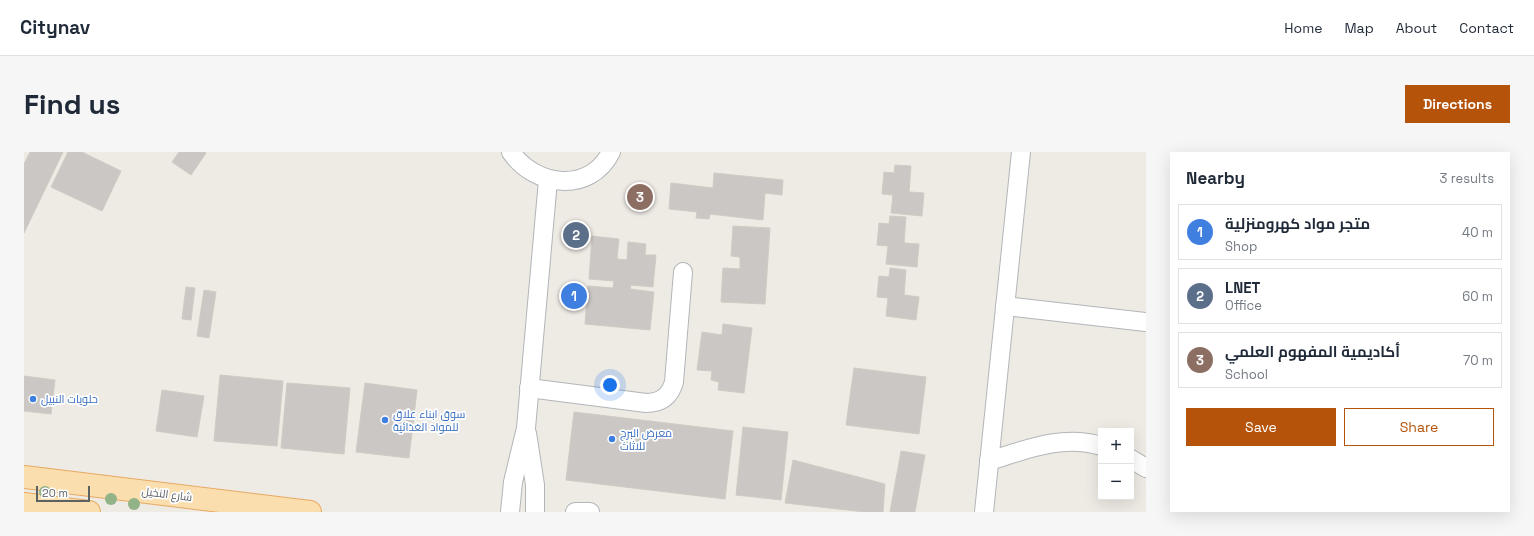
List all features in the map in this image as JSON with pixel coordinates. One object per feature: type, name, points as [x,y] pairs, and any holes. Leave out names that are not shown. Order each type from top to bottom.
[{"type":"main road","name":"شارع النخيل","points":[[24,477],[310,512]]},
{"type":"main road","points":[[24,504],[89,512]]},
{"type":"street","points":[[511,152],[521,165],[534,174],[548,180],[562,181],[576,179],[590,174],[602,165],[612,152]]},
{"type":"street","points":[[984,512],[1021,152]]},
{"type":"street","points":[[510,512],[512,482],[526,428],[548,180]]},
{"type":"street","points":[[529,388],[646,403],[662,400],[672,389],[674,382],[683,272]]},
{"type":"street","points":[[1005,306],[1146,322]]},
{"type":"street","points":[[526,428],[535,485],[535,512]]},
{"type":"street","points":[[989,461],[1055,442],[1084,442],[1098,445]]},
{"type":"street","points":[[1134,461],[1146,468]]},
{"type":"street","points":[[575,512],[590,512]]},
{"type":"building","points":[[30,152],[63,152],[24,233],[24,164]]},
{"type":"building","points":[[68,152],[82,152],[121,171],[102,211],[51,187]]},
{"type":"building","points":[[179,152],[206,153],[191,175],[172,162]]},
{"type":"building","points":[[895,165],[911,166],[909,192],[924,193],[922,216],[891,213],[893,195],[882,194],[884,172],[894,173]]},
{"type":"building","points":[[714,173],[783,180],[782,195],[765,193],[763,220],[710,214],[709,219],[696,218],[697,212],[669,209],[671,183],[713,188]]},
{"type":"building","points":[[890,216],[906,217],[904,243],[919,244],[917,267],[886,264],[888,246],[877,245],[879,223],[889,224]]},
{"type":"building","points":[[733,226],[770,228],[765,304],[721,302],[723,268],[740,269],[740,257],[731,256]]},
{"type":"building","points":[[592,236],[619,239],[617,259],[627,260],[628,242],[646,244],[645,255],[656,255],[653,287],[631,285],[630,289],[654,292],[650,330],[585,324],[588,286],[613,288],[614,281],[589,279]]},
{"type":"building","points":[[890,268],[906,270],[904,295],[919,297],[916,320],[886,316],[888,298],[877,297],[879,276],[889,277]]},
{"type":"building","points":[[186,287],[195,288],[191,320],[182,319]]},
{"type":"building","points":[[204,290],[216,292],[209,338],[197,336]]},
{"type":"building","points":[[723,324],[752,328],[744,393],[718,390],[719,382],[711,380],[712,371],[697,370],[702,332],[722,335]]},
{"type":"building","points":[[854,368],[926,377],[919,434],[846,425]]},
{"type":"building","points":[[220,375],[283,381],[277,446],[214,441]]},
{"type":"building","points":[[24,376],[55,380],[51,414],[24,411]]},
{"type":"building","points":[[287,383],[350,388],[344,454],[281,448]]},
{"type":"building","points":[[365,383],[417,390],[409,458],[356,452]]},
{"type":"building","points":[[162,390],[204,396],[197,437],[156,431]]},
{"type":"building","points":[[574,412],[733,431],[725,499],[566,480]]},
{"type":"building","points":[[743,427],[788,432],[781,500],[736,495]]},
{"type":"building","points":[[901,451],[925,455],[915,512],[890,512]]},
{"type":"building","points":[[793,460],[885,484],[883,512],[865,512],[785,503]]},
{"type":"place","name":"أكاديمية المفهوم العلمي","points":[[640,197]]},
{"type":"place","name":"LNET","points":[[576,235]]},
{"type":"place","name":"متجر مواد كهرومنزلية","points":[[574,296]]},
{"type":"place","name":"حلويات النبيل","points":[[33,399]]},
{"type":"place","name":"سوق ابناء علاق للمواد الغذائية","points":[[385,420]]},
{"type":"place","name":"معرض البرج للاثاث","points":[[612,439]]}]
